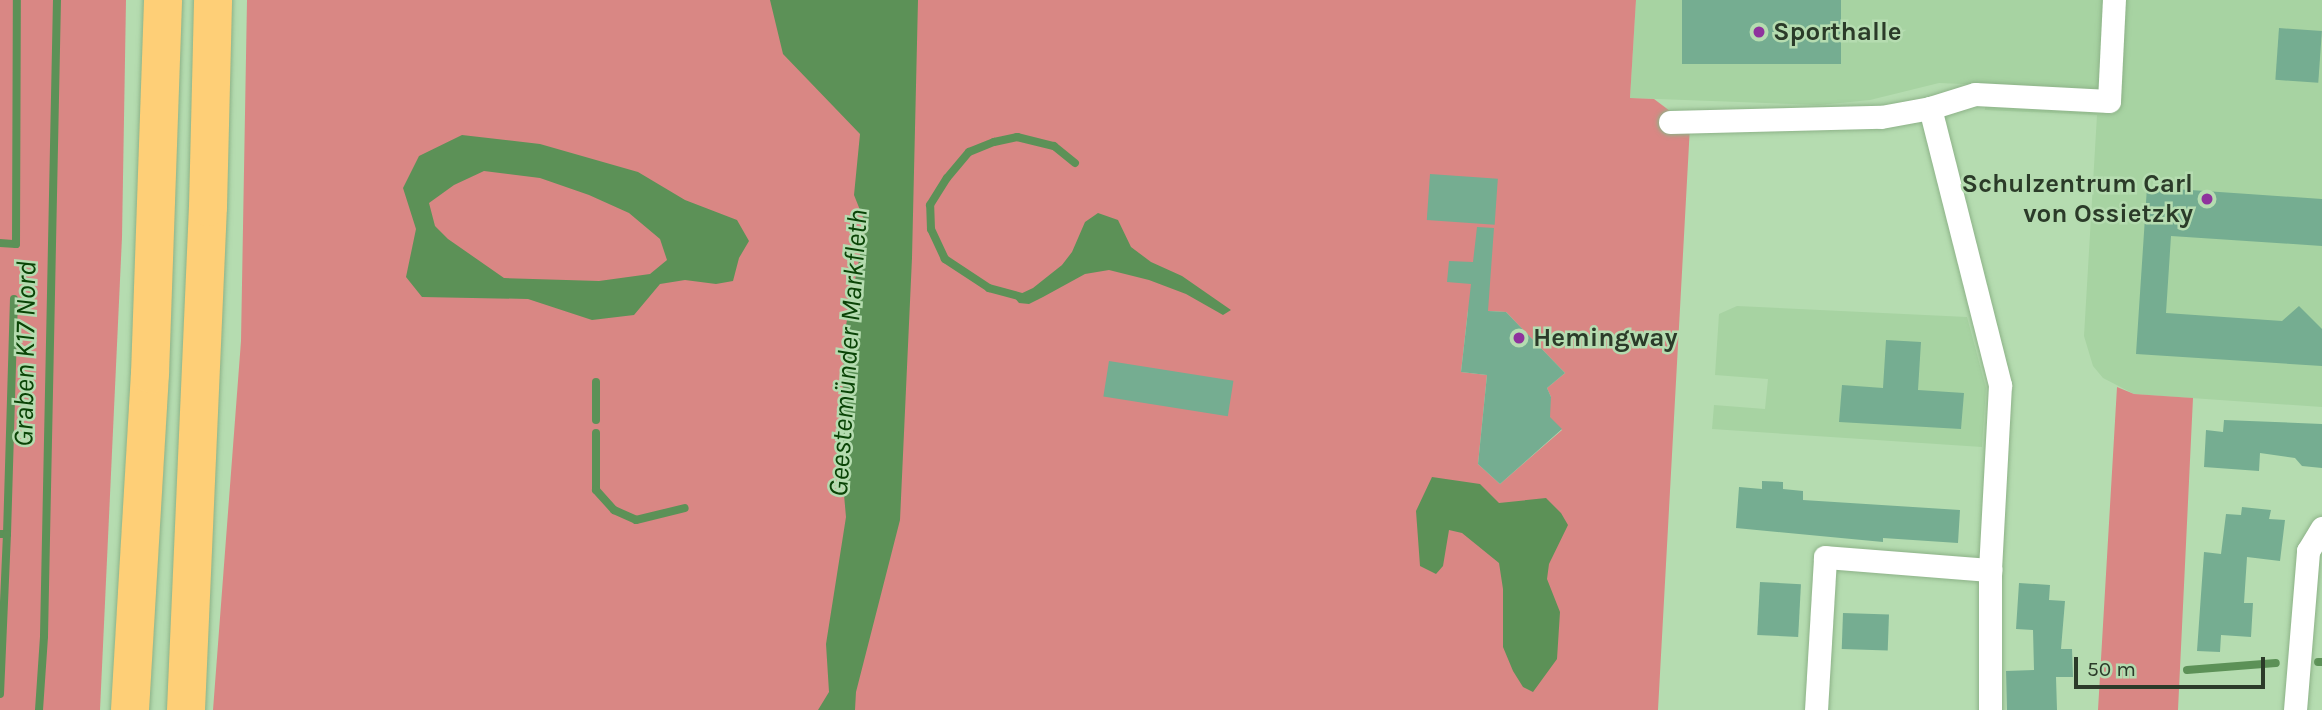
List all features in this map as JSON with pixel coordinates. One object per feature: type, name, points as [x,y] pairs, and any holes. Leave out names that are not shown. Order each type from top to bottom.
[{"type":"highway","points":[[130,710],[150,374],[163,0]]},
{"type":"highway","points":[[186,710],[208,221],[214,0]]},
{"type":"street","points":[[1670,122],[1881,117],[1930,108],[1975,94],[2109,101],[2114,0]]},
{"type":"street","points":[[1930,108],[2000,385],[1990,570],[1990,710]]},
{"type":"street","points":[[2295,710],[2308,551],[2322,528]]},
{"type":"street","points":[[1816,710],[1825,557],[1990,570]]},
{"type":"shaded area","points":[[0,0],[126,0],[122,237],[100,710],[0,710]]},
{"type":"shaded area","points":[[247,0],[1636,0],[1630,98],[1654,99],[1690,126],[1658,710],[213,710],[241,341]],"holes":[[[1468,310],[1506,312],[1565,373],[1547,388],[1551,397],[1545,413],[1562,430],[1500,484],[1478,464],[1487,375],[1461,372]]]},
{"type":"shaded area","name":"Schulzentrum Carl von Ossietzky","points":[[1636,0],[2322,0],[2322,407],[2134,394],[2103,378],[2093,366],[2084,336],[2097,115],[1985,110],[1986,85],[1939,83],[1870,100],[1819,105],[1630,98]]},
{"type":"shaded area","points":[[1737,306],[1967,317],[1986,388],[1982,447],[1712,429],[1714,405],[1765,409],[1768,379],[1715,375],[1719,314]]},
{"type":"shaded area","points":[[2117,387],[2134,394],[2193,398],[2178,710],[2098,710]]},
{"type":"water","name":"Geestemünder Markfleth","points":[[770,0],[918,0],[912,258],[900,520],[856,692],[855,710],[818,710],[829,692],[826,644],[846,517],[840,450],[845,330],[866,225],[854,195],[860,134],[783,54]]},
{"type":"water","points":[[462,135],[540,144],[638,172],[685,200],[737,220],[749,241],[739,258],[733,281],[716,284],[685,280],[660,284],[634,315],[592,320],[528,299],[422,297],[406,277],[416,229],[403,188],[419,156]],"holes":[[[484,171],[540,178],[589,195],[629,213],[660,239],[667,260],[650,274],[599,281],[504,278],[448,239],[435,226],[429,203],[454,185]]]},
{"type":"water","points":[[1098,213],[1118,220],[1131,247],[1151,262],[1182,276],[1231,310],[1223,315],[1186,294],[1149,280],[1109,270],[1085,274],[1029,304],[1019,303],[1014,297],[1033,288],[1062,265],[1072,252],[1085,222]]},
{"type":"water","points":[[1432,477],[1480,484],[1499,503],[1546,498],[1561,513],[1568,525],[1549,564],[1547,579],[1560,612],[1557,659],[1533,692],[1523,687],[1503,647],[1503,589],[1499,563],[1462,533],[1449,530],[1443,566],[1436,574],[1420,566],[1416,511]]},
{"type":"building","name":"Sporthalle","points":[[1682,0],[1841,0],[1841,64],[1682,64]]},
{"type":"building","points":[[2279,28],[2322,31],[2318,83],[2275,80]]},
{"type":"building","points":[[1430,174],[1498,179],[1495,225],[1427,220]]},
{"type":"building","points":[[2147,187],[2322,199],[2322,246],[2171,236],[2166,313],[2282,321],[2299,306],[2322,329],[2322,366],[2136,354]]},
{"type":"building","points":[[1477,227],[1494,228],[1488,311],[1506,312],[1565,373],[1547,388],[1551,397],[1550,417],[1562,429],[1500,484],[1478,464],[1487,375],[1461,372],[1471,284],[1447,282],[1449,261],[1473,262]]},
{"type":"building","points":[[1886,340],[1921,342],[1918,390],[1964,393],[1961,429],[1839,422],[1842,385],[1883,388]]},
{"type":"building","points":[[1109,361],[1233,381],[1228,416],[1103,397]]},
{"type":"building","points":[[2224,420],[2322,424],[2322,468],[2302,466],[2295,458],[2260,453],[2259,471],[2204,467],[2206,430],[2223,432]]},
{"type":"building","points":[[1762,481],[1783,482],[1783,489],[1803,491],[1803,500],[1960,510],[1958,543],[1883,538],[1883,542],[1736,528],[1739,487],[1762,489]]},
{"type":"building","points":[[2242,507],[2271,510],[2269,519],[2285,520],[2280,561],[2247,557],[2244,603],[2253,603],[2251,637],[2221,635],[2220,652],[2197,651],[2204,552],[2221,554],[2226,514],[2241,515]]},
{"type":"building","points":[[1760,582],[1801,584],[1798,637],[1757,635]]},
{"type":"building","points":[[2019,583],[2050,585],[2049,600],[2065,601],[2061,649],[2072,649],[2073,677],[2056,677],[2057,710],[2007,710],[2006,671],[2034,670],[2033,630],[2016,629]]},
{"type":"building","points":[[1843,613],[1889,615],[1888,651],[1842,649]]},
{"type":"waterway","points":[[0,243],[16,244],[17,0]]},
{"type":"waterway","name":"Graben K17 Nord","points":[[39,710],[44,636],[57,0]]},
{"type":"waterway","points":[[1022,297],[989,288],[945,259],[931,229],[930,205],[947,178],[969,152],[994,142],[1017,137],[1054,146],[1075,163]]},
{"type":"waterway","points":[[0,534],[7,534],[14,299]]},
{"type":"waterway","points":[[596,382],[596,420]]},
{"type":"waterway","points":[[596,433],[596,490],[614,510],[636,520],[685,508]]},
{"type":"waterway","points":[[0,694],[7,534]]},
{"type":"waterway","points":[[2187,670],[2276,663]]},
{"type":"place","name":"Sporthalle","points":[[1759,32]]},
{"type":"place","name":"Schulzentrum Carl von Ossietzky","points":[[2207,199]]},
{"type":"place","name":"Hemingway","points":[[1519,338]]}]
